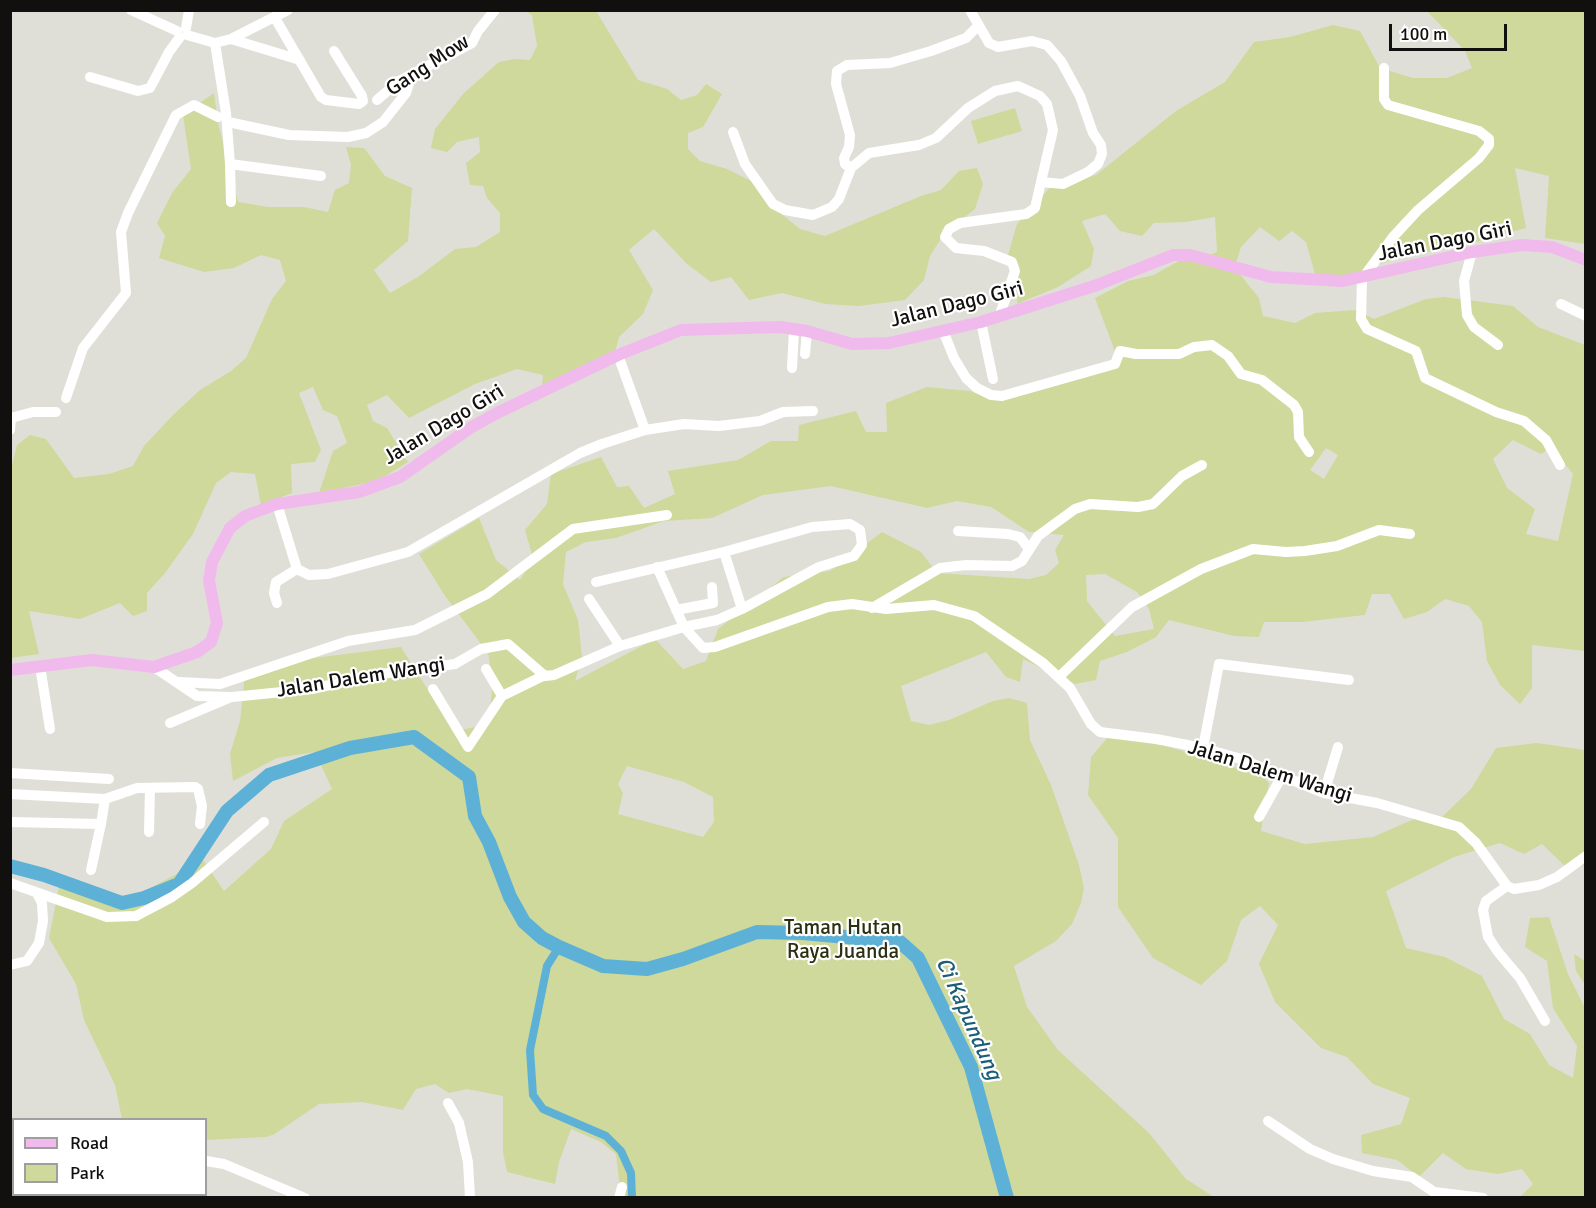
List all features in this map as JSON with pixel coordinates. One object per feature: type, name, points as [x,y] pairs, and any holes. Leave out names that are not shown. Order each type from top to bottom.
[{"type":"main road","name":"Jalan Dago Giri","points":[[154,667],[197,652],[211,642],[217,623],[217,612],[209,581],[212,562],[219,544],[230,528],[245,516],[277,504],[359,492],[400,477],[470,428],[618,355],[681,330],[752,326],[794,329],[865,345],[944,333],[1097,285],[1173,255],[1190,255],[1271,277],[1331,281],[1362,279],[1472,252],[1522,245],[1552,247],[1586,260]]},
{"type":"main road","points":[[10,670],[92,660],[154,667]]},
{"type":"street","points":[[131,10],[182,33],[215,43],[231,39],[288,10]]},
{"type":"street","points":[[90,77],[138,91],[150,88],[182,33],[189,10]]},
{"type":"street","points":[[480,29],[489,10]]},
{"type":"street","name":"Gang Mow","points":[[377,99],[399,81],[411,77],[472,43],[495,10]]},
{"type":"street","points":[[970,10],[989,43],[998,48],[1032,41],[1047,45],[1061,61],[1080,96],[1093,132],[1101,145],[1102,154],[1098,164],[1088,172],[1063,184],[1041,182]]},
{"type":"street","points":[[275,18],[321,97],[326,100],[359,104],[363,101],[362,96],[334,51]]},
{"type":"street","points":[[851,168],[845,164],[844,158],[849,147],[850,135],[836,84],[837,71],[847,65],[890,63],[931,51],[966,38],[978,26]]},
{"type":"street","points":[[231,39],[300,60]]},
{"type":"street","points":[[215,43],[230,164],[231,202]]},
{"type":"street","points":[[1384,68],[1384,99],[1388,105],[1479,131],[1488,139],[1489,145],[1479,158],[1418,210],[1399,230],[1362,279],[1361,319],[1367,329],[1416,351],[1425,378],[1496,412],[1524,421],[1546,440],[1560,465]]},
{"type":"street","points":[[66,398],[83,348],[126,293],[121,232],[128,213],[176,116],[194,105],[224,118],[289,135],[348,137],[366,133],[383,122],[406,93],[411,77]]},
{"type":"street","points":[[732,132],[745,164],[773,204],[785,210],[813,215],[824,212],[838,199],[851,168],[869,153],[919,145],[936,138],[968,108],[995,91],[1018,86],[1040,96],[1047,104],[1053,130],[1035,208],[1026,214],[971,220],[949,229],[946,233],[947,241],[956,248],[992,253],[1012,262],[1015,271],[999,317]]},
{"type":"street","points":[[230,164],[321,176]]},
{"type":"street","points":[[1472,252],[1464,282],[1467,315],[1474,327],[1497,345]]},
{"type":"street","points":[[1561,304],[1586,315]]},
{"type":"street","points":[[981,322],[993,379]]},
{"type":"street","points":[[792,368],[794,329]]},
{"type":"street","points":[[805,354],[807,331]]},
{"type":"street","points":[[944,333],[954,358],[966,378],[977,388],[991,395],[1002,396],[1115,364],[1120,351],[1136,354],[1179,354],[1194,347],[1212,345],[1228,356],[1241,375],[1262,380],[1294,405],[1298,412],[1299,437],[1309,452]]},
{"type":"street","points":[[618,355],[645,430]]},
{"type":"street","points":[[277,504],[297,569],[304,574],[316,575],[408,552],[580,453],[645,430],[694,423],[719,426],[760,421],[783,412],[813,411]]},
{"type":"street","points":[[10,430],[10,418],[33,412],[56,412]]},
{"type":"street","points":[[872,608],[940,568],[966,565],[1012,566],[1022,561],[1038,536],[1075,509],[1090,504],[1138,507],[1153,504],[1182,476],[1202,465]]},
{"type":"street","points":[[178,682],[220,684],[348,640],[415,630],[487,594],[573,529],[667,515]]},
{"type":"street","points":[[433,689],[468,747],[502,696],[545,675],[554,675],[620,646],[717,620],[742,609],[819,567],[854,555],[862,545],[862,535],[856,526],[850,524],[812,527],[724,552],[596,582]]},
{"type":"street","points":[[1060,676],[1132,607],[1153,593],[1201,569],[1253,549],[1305,551],[1337,546],[1379,530],[1410,534]]},
{"type":"street","points":[[958,531],[1008,534],[1020,537],[1029,549]]},
{"type":"street","points":[[724,552],[742,609]]},
{"type":"street","points":[[657,567],[684,627]]},
{"type":"street","points":[[277,603],[274,593],[276,582],[297,569]]},
{"type":"street","points":[[676,610],[713,603],[712,587]]},
{"type":"street","points":[[589,599],[620,646]]},
{"type":"street","name":"Jalan Dalem Wangi","points":[[684,627],[703,648],[715,647],[828,607],[852,604],[886,609],[934,605],[954,609],[991,626],[1060,676],[1095,729],[1203,748],[1240,759],[1324,793],[1377,803],[1459,827],[1476,843],[1507,885]]},
{"type":"street","name":"Jalan Dalem Wangi","points":[[154,667],[197,696],[232,697],[312,689],[374,675],[455,664],[481,650],[508,644],[545,675]]},
{"type":"street","points":[[1203,748],[1207,714],[1219,664],[1349,680]]},
{"type":"street","points":[[40,666],[50,729]]},
{"type":"street","points":[[486,669],[502,696]]},
{"type":"street","points":[[170,723],[232,697]]},
{"type":"street","points":[[1324,793],[1338,747]]},
{"type":"street","points":[[10,773],[109,779]]},
{"type":"street","points":[[1259,817],[1282,776]]},
{"type":"street","points":[[10,794],[105,799],[124,791],[195,787],[198,789],[201,806],[200,825]]},
{"type":"street","points":[[149,832],[150,788]]},
{"type":"street","points":[[92,870],[105,799]]},
{"type":"street","points":[[10,822],[101,824]]},
{"type":"street","points":[[10,883],[40,903],[107,917],[136,916],[172,897],[192,883],[264,822]]},
{"type":"street","points":[[1545,1021],[1520,978],[1488,937],[1483,910],[1486,901],[1507,885],[1514,889],[1523,889],[1539,885],[1557,877],[1586,856]]},
{"type":"street","points":[[10,964],[27,961],[36,950],[43,921],[40,903]]},
{"type":"street","points":[[448,1104],[459,1123],[468,1162],[470,1197]]},
{"type":"street","points":[[1268,1121],[1310,1149],[1333,1159],[1373,1171],[1412,1177],[1434,1192],[1483,1197]]},
{"type":"street","points":[[207,1161],[224,1164],[305,1197]]},
{"type":"green space","points":[[525,11],[596,11],[638,80],[667,89],[681,100],[697,95],[706,84],[722,94],[703,127],[688,133],[688,149],[700,161],[727,169],[757,184],[779,212],[800,229],[825,236],[941,190],[959,171],[977,168],[983,184],[975,209],[945,232],[930,256],[924,280],[905,300],[859,306],[825,304],[782,293],[749,300],[731,277],[711,282],[687,264],[654,229],[629,250],[653,290],[643,314],[619,337],[614,356],[542,390],[543,375],[517,369],[475,384],[409,418],[387,395],[367,405],[373,421],[387,428],[408,462],[377,481],[319,493],[333,451],[347,443],[337,416],[323,410],[313,387],[299,393],[321,450],[315,462],[291,464],[292,493],[261,505],[255,474],[231,472],[216,483],[193,534],[165,573],[147,593],[147,611],[133,616],[120,603],[80,619],[29,611],[39,654],[11,658],[10,473],[17,445],[30,435],[46,439],[74,478],[109,474],[133,466],[144,446],[173,415],[200,390],[231,371],[246,358],[272,299],[286,281],[280,260],[261,255],[234,268],[204,272],[159,258],[165,236],[157,223],[172,193],[191,169],[183,115],[214,93],[218,123],[238,202],[268,207],[304,207],[328,212],[335,190],[349,183],[351,165],[346,147],[364,148],[385,176],[412,188],[408,241],[374,270],[390,293],[418,277],[455,249],[476,247],[500,232],[500,213],[487,198],[483,186],[470,185],[466,163],[480,152],[479,137],[457,142],[447,152],[431,148],[435,129],[464,93],[499,62],[515,59],[530,60],[537,46],[532,15]]},
{"type":"green space","name":"Taman Hutan Raya Juanda","points":[[1427,11],[1585,11],[1585,244],[1545,238],[1549,176],[1515,168],[1526,228],[1476,242],[1394,259],[1345,277],[1315,274],[1306,242],[1292,231],[1279,241],[1260,227],[1241,247],[1236,263],[1239,273],[1259,298],[1263,316],[1295,323],[1315,313],[1355,310],[1374,319],[1426,299],[1444,297],[1513,306],[1538,327],[1585,345],[1585,651],[1532,645],[1532,688],[1520,704],[1500,685],[1487,661],[1482,622],[1469,606],[1445,599],[1427,612],[1404,619],[1390,594],[1372,594],[1365,615],[1302,622],[1264,622],[1259,637],[1234,636],[1169,620],[1156,637],[1127,652],[1100,661],[1096,680],[1075,684],[1023,659],[1020,682],[1006,677],[986,652],[901,686],[911,721],[929,725],[949,720],[993,701],[1009,698],[1027,703],[1030,740],[1051,785],[1079,865],[1084,888],[1081,903],[1072,924],[1056,941],[1014,966],[1027,1007],[1058,1050],[1149,1133],[1186,1179],[1214,1197],[621,1197],[616,1154],[601,1142],[571,1129],[559,1162],[555,1184],[507,1172],[503,1152],[503,1096],[467,1089],[449,1093],[435,1084],[416,1089],[403,1110],[362,1102],[319,1104],[273,1135],[265,1137],[207,1140],[207,1118],[122,1118],[115,1085],[84,1020],[76,984],[49,938],[61,876],[103,898],[119,901],[133,897],[192,866],[199,854],[224,891],[271,849],[284,821],[332,789],[315,752],[277,758],[233,781],[230,754],[240,721],[245,673],[290,661],[401,647],[454,731],[477,727],[490,710],[493,681],[488,653],[445,596],[419,554],[479,518],[496,560],[520,580],[533,558],[525,530],[547,504],[551,474],[601,457],[617,487],[629,486],[644,508],[675,494],[668,471],[738,460],[771,441],[798,441],[799,425],[856,411],[866,432],[887,432],[886,403],[927,387],[970,391],[990,398],[1120,365],[1095,298],[1128,281],[1154,275],[1184,258],[1202,258],[1217,252],[1215,217],[1186,222],[1154,223],[1142,236],[1120,231],[1105,214],[1082,221],[1094,249],[1091,266],[1058,287],[1017,304],[1019,278],[1008,255],[1017,224],[1055,182],[1096,175],[1176,111],[1225,82],[1254,42],[1290,37],[1333,25],[1360,31],[1380,68],[1413,78],[1447,78],[1472,68],[1465,51]],"holes":[[[1513,440],[1541,454],[1551,447],[1573,474],[1558,541],[1526,534],[1535,509],[1507,488],[1493,459]],[[1326,448],[1338,455],[1324,479],[1310,470]],[[831,486],[927,508],[957,501],[991,507],[1029,532],[1064,535],[1055,550],[1059,563],[1046,575],[1029,579],[937,573],[921,552],[882,532],[830,571],[784,577],[718,629],[706,661],[683,669],[655,639],[575,681],[582,657],[578,620],[563,584],[566,552],[586,542],[616,538],[664,521],[712,518],[763,495]],[[1105,574],[1137,592],[1149,609],[1154,629],[1115,636],[1087,601],[1086,575]],[[627,766],[684,782],[713,797],[714,822],[703,837],[618,814],[623,793],[618,784]]]},
{"type":"green space","points":[[1015,108],[1022,131],[978,144],[971,121]]},
{"type":"green space","points":[[1108,737],[1148,740],[1232,767],[1257,771],[1269,783],[1261,831],[1305,844],[1373,837],[1419,817],[1440,819],[1471,789],[1496,748],[1537,743],[1585,750],[1585,865],[1568,869],[1542,844],[1524,854],[1500,843],[1454,857],[1386,891],[1406,948],[1445,957],[1482,976],[1504,1019],[1530,1034],[1549,1065],[1573,1078],[1577,1046],[1553,1008],[1547,961],[1525,947],[1530,918],[1549,917],[1568,974],[1585,1008],[1585,1197],[1520,1197],[1533,1184],[1522,1169],[1498,1174],[1466,1169],[1443,1153],[1419,1177],[1397,1160],[1362,1153],[1361,1135],[1401,1124],[1410,1098],[1373,1084],[1347,1057],[1321,1048],[1275,1002],[1259,964],[1278,925],[1260,906],[1241,920],[1227,961],[1201,985],[1153,958],[1118,907],[1118,838],[1088,795],[1091,757]]},
{"type":"green space","points":[[1574,954],[1585,961],[1585,985],[1576,971]]},
{"type":"waterway","name":"Ci Kapundung","points":[[10,866],[44,875],[122,903],[144,898],[179,884],[227,811],[269,775],[350,748],[414,737],[469,777],[475,816],[489,842],[510,897],[524,922],[542,938],[603,966],[647,969],[683,959],[757,932],[803,933],[900,942],[918,958],[971,1067],[1007,1198]]},
{"type":"waterway","points":[[559,947],[547,966],[530,1050],[533,1095],[543,1109],[606,1136],[621,1151],[631,1173],[632,1198]]}]
